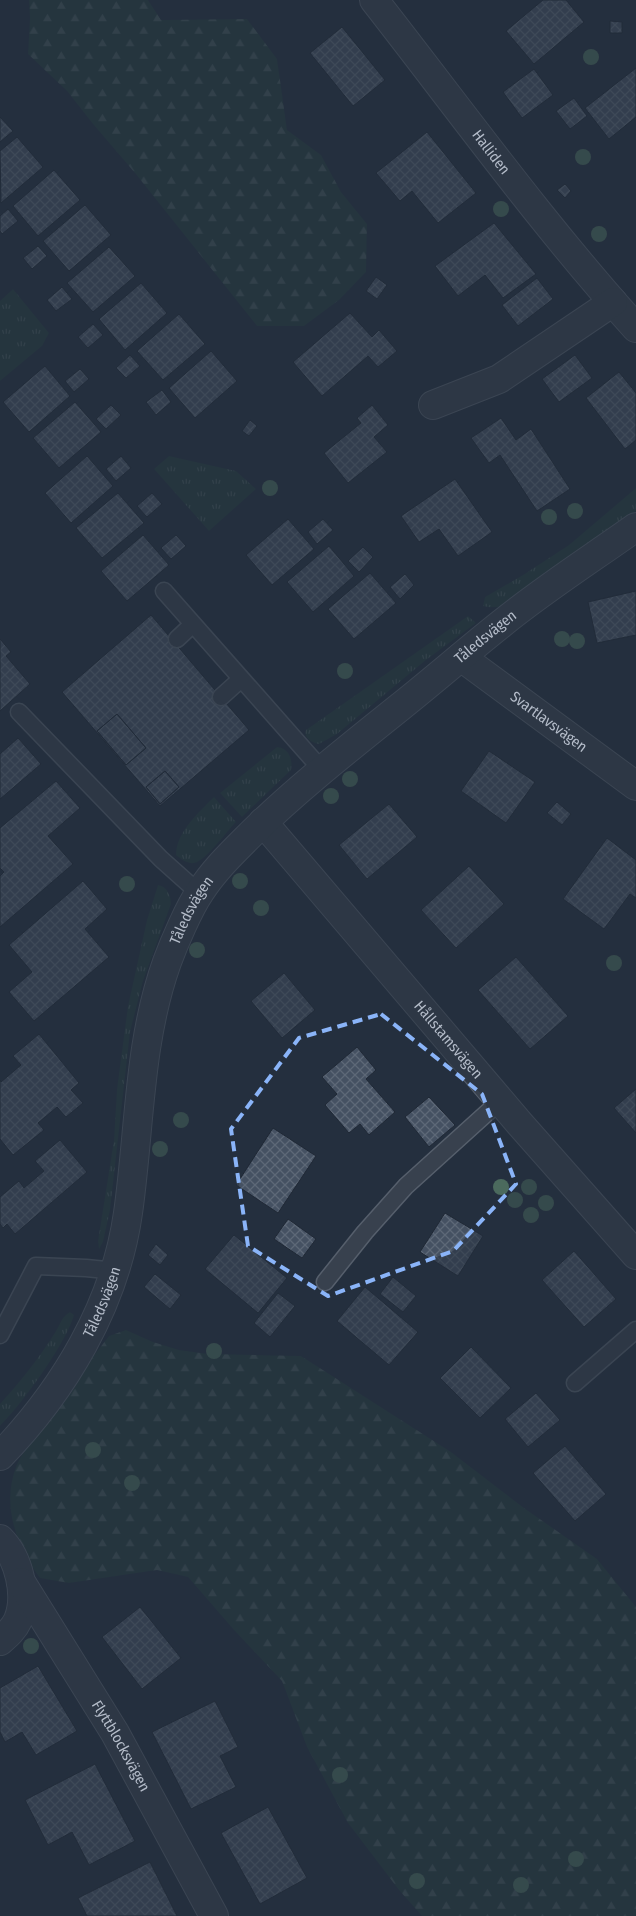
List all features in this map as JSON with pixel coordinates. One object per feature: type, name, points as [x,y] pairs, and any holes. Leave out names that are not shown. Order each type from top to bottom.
[{"type":"street","name":"Halliden","points":[[374,0],[508,173],[636,328]]},
{"type":"street","points":[[433,405],[499,379],[613,302]]},
{"type":"street","name":"Tåledsvägen","points":[[0,1456],[36,1417],[64,1376],[95,1322],[116,1271],[128,1214],[144,1060],[152,1011],[168,960],[198,893],[223,862],[322,770],[529,602],[636,527]]},
{"type":"street","name":"Svartlavsvägen","points":[[461,657],[636,786]]},
{"type":"street","name":"Hållstamsvägen","points":[[264,822],[500,1101],[636,1255]]},
{"type":"street","points":[[0,1539],[15,1562],[21,1582],[22,1605],[18,1620],[10,1633],[0,1641]]},
{"type":"street","name":"Flyttblocksvägen","points":[[21,1582],[115,1733],[214,1916]]},
{"type":"lane","points":[[164,591],[322,770]]},
{"type":"lane","points":[[178,639],[193,624]]},
{"type":"lane","points":[[221,697],[241,679]]},
{"type":"lane","points":[[19,712],[161,859],[198,893]]},
{"type":"lane","points":[[325,1282],[365,1232],[406,1186],[500,1101]]},
{"type":"lane","points":[[0,1335],[36,1266],[116,1271]]},
{"type":"lane","points":[[575,1383],[636,1330]]},
{"type":"highlighted area","points":[[381,1014],[482,1094],[516,1184],[453,1251],[328,1296],[248,1246],[231,1129],[299,1038]]},
{"type":"green space","points":[[29,0],[148,0],[161,20],[247,19],[277,59],[287,130],[321,155],[341,192],[367,224],[366,272],[339,300],[304,326],[257,326],[67,91],[28,54]]},
{"type":"green space","points":[[13,289],[49,333],[42,346],[0,381],[0,301]]},
{"type":"green space","points":[[169,456],[236,471],[256,489],[209,531],[154,469]]},
{"type":"green space","points":[[636,488],[636,511],[530,584],[508,602],[498,607],[483,606],[485,597],[569,545]]},
{"type":"green space","points":[[468,616],[476,623],[426,660],[337,734],[319,744],[307,738],[306,730]]},
{"type":"green space","points":[[277,747],[285,749],[289,755],[291,770],[242,817],[220,793]]},
{"type":"green space","points":[[214,797],[236,822],[216,846],[199,861],[191,863],[182,860],[176,855],[184,830]]},
{"type":"green space","points":[[158,885],[164,887],[168,892],[171,904],[143,981],[130,1032],[110,1210],[103,1242],[99,1249],[98,1241],[114,1140],[117,1089],[128,1006],[147,920]]},
{"type":"green space","points":[[70,1312],[74,1315],[70,1327],[53,1357],[31,1389],[0,1426],[0,1404],[30,1369],[50,1341],[63,1318]]},
{"type":"green space","points":[[126,1330],[153,1342],[179,1350],[208,1354],[301,1356],[451,1452],[524,1508],[597,1559],[636,1607],[636,1916],[422,1916],[399,1890],[348,1823],[307,1747],[282,1681],[188,1577],[157,1570],[69,1583],[40,1578],[24,1553],[14,1525],[10,1496],[16,1467],[28,1445],[109,1336]]},
{"type":"building","points":[[543,0],[566,0],[584,22],[534,64],[506,31]]},
{"type":"building","points":[[610,21],[622,22],[622,33],[610,33]]},
{"type":"building","points":[[342,27],[385,80],[353,106],[310,53]]},
{"type":"building","points":[[636,68],[636,117],[609,139],[585,108]]},
{"type":"building","points":[[534,69],[553,95],[522,118],[503,92]]},
{"type":"building","points":[[574,98],[587,116],[570,129],[556,111]]},
{"type":"building","points":[[0,117],[13,131],[0,142]]},
{"type":"building","points":[[427,132],[476,193],[438,223],[412,191],[400,201],[376,173]]},
{"type":"building","points":[[17,137],[43,167],[1,203],[0,151]]},
{"type":"building","points":[[54,170],[80,200],[38,236],[13,206]]},
{"type":"building","points":[[565,184],[571,191],[565,198],[557,190]]},
{"type":"building","points":[[85,205],[111,235],[69,271],[43,241]]},
{"type":"building","points":[[8,209],[18,221],[2,234],[0,231],[0,216]]},
{"type":"building","points":[[494,223],[536,274],[503,298],[485,275],[458,296],[435,266]]},
{"type":"building","points":[[38,246],[47,256],[32,269],[23,258]]},
{"type":"building","points":[[109,247],[135,276],[93,312],[67,283]]},
{"type":"building","points":[[376,277],[387,285],[377,299],[366,291]]},
{"type":"building","points":[[537,278],[553,299],[518,326],[502,305]]},
{"type":"building","points":[[141,283],[167,313],[125,350],[99,319]]},
{"type":"building","points":[[62,287],[72,299],[56,311],[47,300]]},
{"type":"building","points":[[350,313],[372,337],[379,330],[397,351],[378,367],[368,356],[322,396],[293,362]]},
{"type":"building","points":[[179,314],[205,344],[163,380],[137,351]]},
{"type":"building","points":[[93,324],[103,335],[88,348],[78,337]]},
{"type":"building","points":[[211,351],[237,381],[195,418],[169,388]]},
{"type":"building","points":[[130,355],[140,366],[126,378],[116,368]]},
{"type":"building","points":[[575,355],[592,378],[559,402],[542,379]]},
{"type":"building","points":[[45,366],[70,396],[29,432],[3,402]]},
{"type":"building","points":[[80,369],[89,379],[74,392],[65,381]]},
{"type":"building","points":[[619,372],[636,393],[636,440],[625,449],[586,398]]},
{"type":"building","points":[[162,390],[171,402],[156,415],[146,402]]},
{"type":"building","points":[[75,402],[101,432],[59,468],[33,438]]},
{"type":"building","points":[[111,405],[121,415],[106,429],[96,419]]},
{"type":"building","points":[[372,405],[388,425],[374,437],[387,452],[348,483],[324,453],[361,423],[357,418]]},
{"type":"building","points":[[501,418],[516,440],[531,429],[570,489],[537,511],[500,455],[489,463],[471,438]]},
{"type":"building","points":[[250,420],[257,426],[249,436],[242,431]]},
{"type":"building","points":[[87,456],[113,486],[71,523],[45,493]]},
{"type":"building","points":[[121,456],[131,468],[116,481],[106,469]]},
{"type":"building","points":[[455,479],[492,532],[458,556],[439,529],[419,542],[401,516]]},
{"type":"building","points":[[118,493],[144,523],[102,558],[76,528]]},
{"type":"building","points":[[152,493],[162,504],[147,517],[137,506]]},
{"type":"building","points":[[288,519],[314,549],[272,585],[246,555]]},
{"type":"building","points":[[323,519],[333,530],[317,544],[308,532]]},
{"type":"building","points":[[143,535],[169,565],[127,601],[101,571]]},
{"type":"building","points":[[176,535],[186,546],[171,559],[161,548]]},
{"type":"building","points":[[329,546],[354,576],[313,612],[287,582]]},
{"type":"building","points":[[363,547],[373,557],[359,572],[348,561]]},
{"type":"building","points":[[370,573],[396,603],[354,639],[328,609]]},
{"type":"building","points":[[405,574],[414,585],[400,599],[390,587]]},
{"type":"building","points":[[636,591],[636,635],[597,643],[588,602]]},
{"type":"building","points":[[151,615],[249,730],[160,806],[62,692]],"holes":[[[117,714],[146,748],[126,765],[97,731]],[[165,771],[179,787],[160,804],[146,787]]]},
{"type":"building","points":[[0,639],[11,652],[6,656],[30,684],[0,711]]},
{"type":"building","points":[[117,714],[146,748],[126,765],[97,731]]},
{"type":"building","points":[[18,738],[41,764],[0,799],[0,754]]},
{"type":"building","points":[[489,751],[535,782],[506,823],[461,791]]},
{"type":"building","points":[[165,771],[179,787],[160,804],[146,787]]},
{"type":"building","points":[[56,781],[80,808],[48,836],[73,864],[0,927],[0,876],[4,872],[0,868],[0,828]]},
{"type":"building","points":[[557,802],[571,814],[562,825],[547,813]]},
{"type":"building","points":[[389,804],[417,837],[367,879],[339,845]]},
{"type":"building","points":[[607,838],[636,860],[636,898],[630,894],[604,929],[563,899]]},
{"type":"building","points":[[469,866],[504,904],[456,948],[421,910]]},
{"type":"building","points":[[83,881],[107,909],[85,929],[109,957],[34,1021],[9,992],[32,972],[9,945]]},
{"type":"building","points":[[516,957],[568,1016],[530,1049],[478,990]]},
{"type":"building","points":[[284,973],[315,1010],[282,1038],[251,1001]]},
{"type":"building","points":[[39,1034],[79,1083],[71,1090],[83,1103],[66,1117],[57,1107],[38,1123],[44,1130],[13,1155],[0,1139],[0,1080],[1,1082],[21,1065],[13,1056]]},
{"type":"building","points":[[357,1047],[376,1070],[366,1079],[395,1112],[369,1135],[360,1124],[349,1133],[325,1105],[337,1094],[322,1077]]},
{"type":"building","points":[[636,1089],[636,1133],[614,1108]]},
{"type":"building","points":[[429,1097],[455,1125],[429,1147],[405,1117]]},
{"type":"building","points":[[273,1128],[316,1156],[278,1213],[236,1185]]},
{"type":"building","points":[[60,1140],[87,1172],[15,1234],[7,1224],[3,1228],[0,1224],[0,1197],[19,1181],[24,1188],[44,1171],[35,1161]]},
{"type":"building","points":[[445,1213],[483,1236],[458,1276],[420,1252]]},
{"type":"building","points":[[288,1219],[316,1239],[302,1258],[274,1239]]},
{"type":"building","points":[[234,1235],[287,1278],[258,1313],[205,1269]]},
{"type":"building","points":[[156,1244],[168,1255],[160,1265],[148,1255]]},
{"type":"building","points":[[574,1251],[616,1299],[584,1327],[542,1280]]},
{"type":"building","points":[[155,1274],[181,1295],[170,1309],[144,1287]]},
{"type":"building","points":[[393,1277],[416,1296],[403,1312],[380,1294]]},
{"type":"building","points":[[365,1287],[418,1332],[389,1365],[337,1321]]},
{"type":"building","points":[[278,1293],[295,1306],[270,1337],[254,1323]]},
{"type":"building","points":[[471,1347],[511,1388],[480,1418],[440,1378]]},
{"type":"building","points":[[536,1393],[560,1420],[528,1447],[505,1419]]},
{"type":"building","points":[[565,1446],[606,1494],[575,1521],[533,1473]]},
{"type":"building","points":[[140,1607],[181,1658],[142,1689],[102,1637]]},
{"type":"building","points":[[38,1666],[77,1731],[36,1755],[22,1732],[5,1742],[0,1732],[0,1688]]},
{"type":"building","points":[[215,1701],[238,1747],[220,1756],[236,1787],[191,1809],[152,1732]]},
{"type":"building","points":[[95,1764],[135,1841],[89,1865],[72,1832],[48,1845],[25,1800]]},
{"type":"building","points":[[268,1807],[307,1878],[260,1904],[221,1833]]},
{"type":"building","points":[[150,1862],[177,1916],[87,1916],[78,1898]]}]
